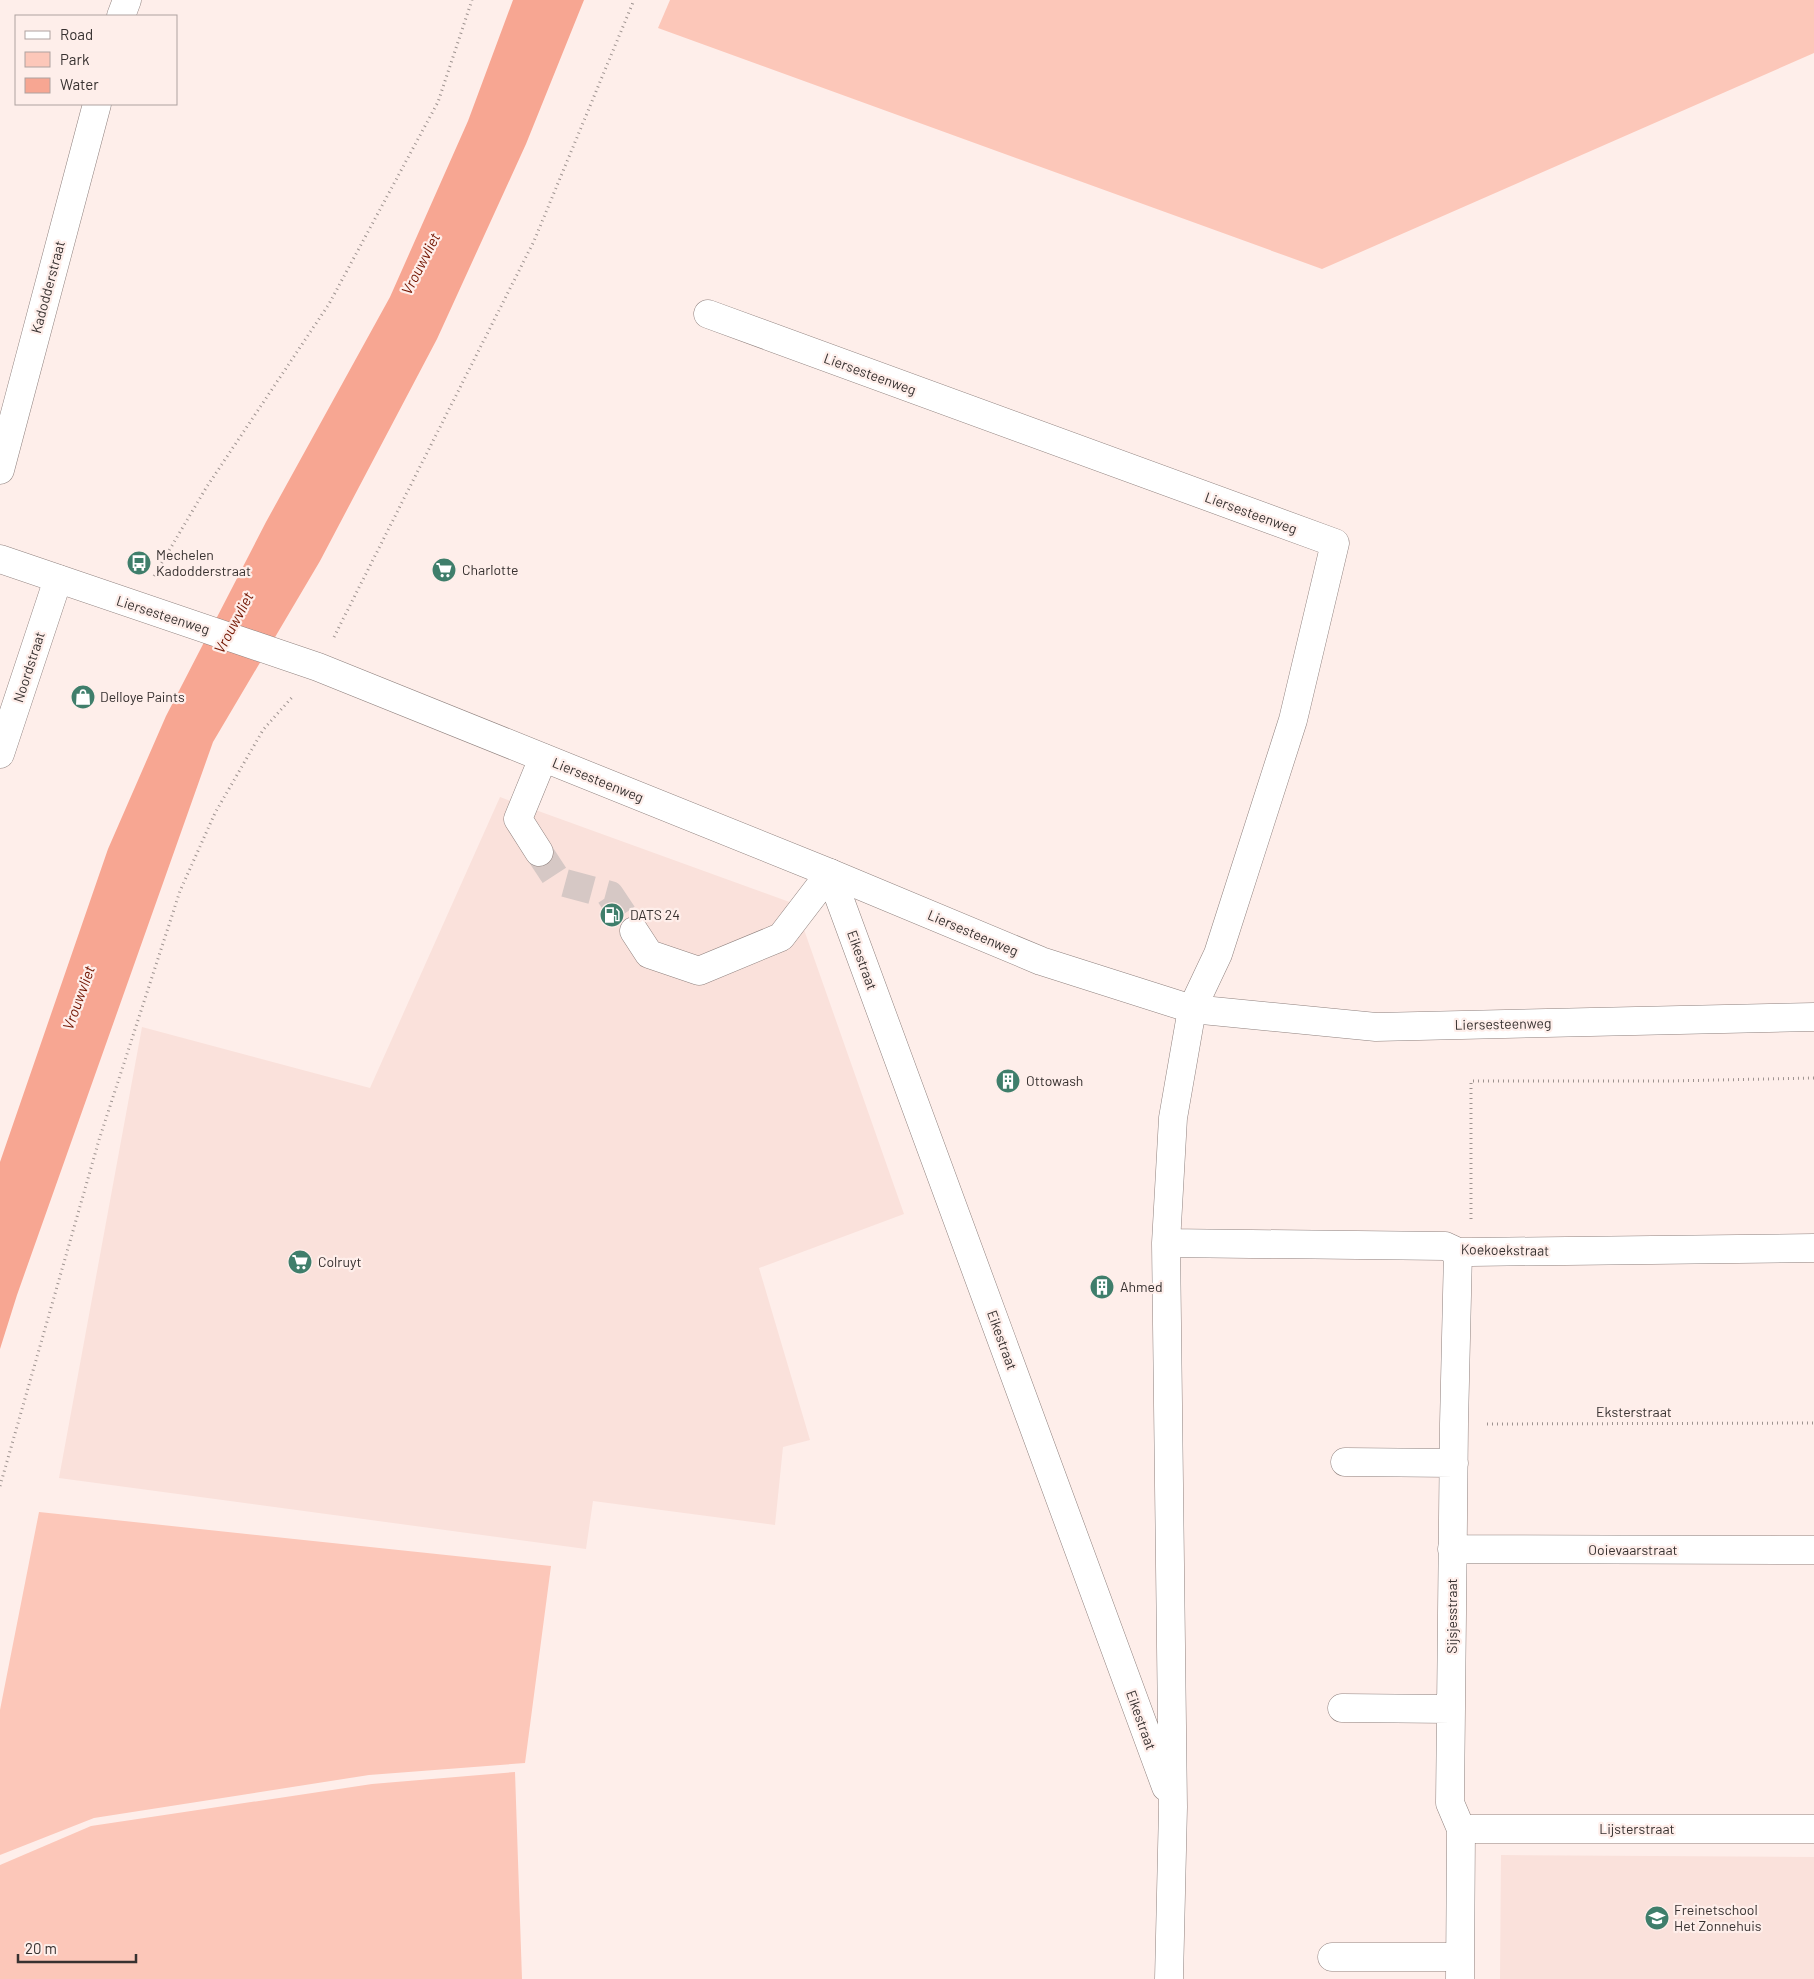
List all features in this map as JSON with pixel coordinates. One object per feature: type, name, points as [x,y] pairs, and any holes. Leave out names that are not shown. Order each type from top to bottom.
[{"type":"street","name":"Kadodderstraat","points":[[0,470],[97,105]]},
{"type":"street","name":"Liersesteenweg","points":[[708,314],[1336,544],[1293,720],[1218,954],[1192,1009]]},
{"type":"street","name":"Liersesteenweg","points":[[0,559],[136,607],[306,663],[413,704],[830,873],[1041,961],[1192,1009],[1376,1027],[1814,1017]]},
{"type":"street","name":"Noordstraat","points":[[0,754],[58,579]]},
{"type":"street","points":[[539,852],[518,819],[543,758]]},
{"type":"street","name":"Eikestraat","points":[[830,873],[1173,1807]]},
{"type":"street","points":[[634,931],[650,954],[699,971],[781,937],[830,873]]},
{"type":"street","name":"Eikestraat","points":[[1169,1979],[1173,1807],[1166,1243],[1173,1118],[1192,1009]]},
{"type":"street","name":"Koekoekstraat","points":[[1166,1243],[1445,1246],[1464,1252],[1814,1248]]},
{"type":"street","name":"Sijsjesstraat","points":[[1460,1968],[1461,1829],[1450,1803],[1454,1424],[1464,1252]]},
{"type":"street","points":[[1345,1462],[1454,1462]]},
{"type":"street","name":"Ooievaarstraat","points":[[1452,1549],[1814,1550]]},
{"type":"street","points":[[1342,1708],[1451,1709]]},
{"type":"street","name":"Lijsterstraat","points":[[1461,1829],[1814,1829]]},
{"type":"street","points":[[1332,1957],[1460,1968]]},
{"type":"path","points":[[136,607],[206,488],[329,304],[438,102],[472,0]]},
{"type":"path","points":[[0,1486],[99,1140],[180,891],[215,813],[262,730],[306,663],[534,241],[634,0]]},
{"type":"path","points":[[1464,1252],[1471,1081],[1669,1081],[1814,1078]]},
{"type":"path","name":"Eksterstraat","points":[[1454,1424],[1814,1423]]},
{"type":"shaded area","points":[[500,797],[795,904],[904,1214],[759,1268],[810,1440],[783,1447],[775,1525],[593,1501],[586,1549],[59,1478],[142,1027],[370,1088]]},
{"type":"shaded area","name":"Freinetschool Het Zonnehuis","points":[[1501,1855],[1814,1857],[1814,1979],[1500,1979]]},
{"type":"green space","points":[[670,0],[1814,0],[1814,53],[1322,269],[658,28]]},
{"type":"green space","points":[[39,1512],[551,1566],[525,1763],[369,1775],[94,1818],[0,1855],[0,1710]]},
{"type":"green space","points":[[515,1772],[522,1979],[0,1979],[0,1865],[91,1826],[372,1784]]},
{"type":"water","name":"Vrouwvliet","points":[[513,0],[584,0],[526,144],[437,339],[320,561],[213,742],[17,1295],[0,1349],[0,1162],[108,849],[166,716],[266,522],[390,297],[468,121]]},
{"type":"tunnel","points":[[539,852],[558,881],[610,895],[634,931]]},
{"type":"place","name":"Mechelen Kadodderstraat","points":[[139,563]]},
{"type":"place","name":"Charlotte","points":[[444,570]]},
{"type":"place","name":"Delloye Paints","points":[[83,697]]},
{"type":"place","name":"DATS 24","points":[[612,915]]},
{"type":"place","name":"Ottowash","points":[[1008,1081]]},
{"type":"place","name":"Colruyt","points":[[300,1262]]},
{"type":"place","name":"Ahmed","points":[[1102,1287]]},
{"type":"place","name":"Freinetschool Het Zonnehuis","points":[[1657,1918]]}]
